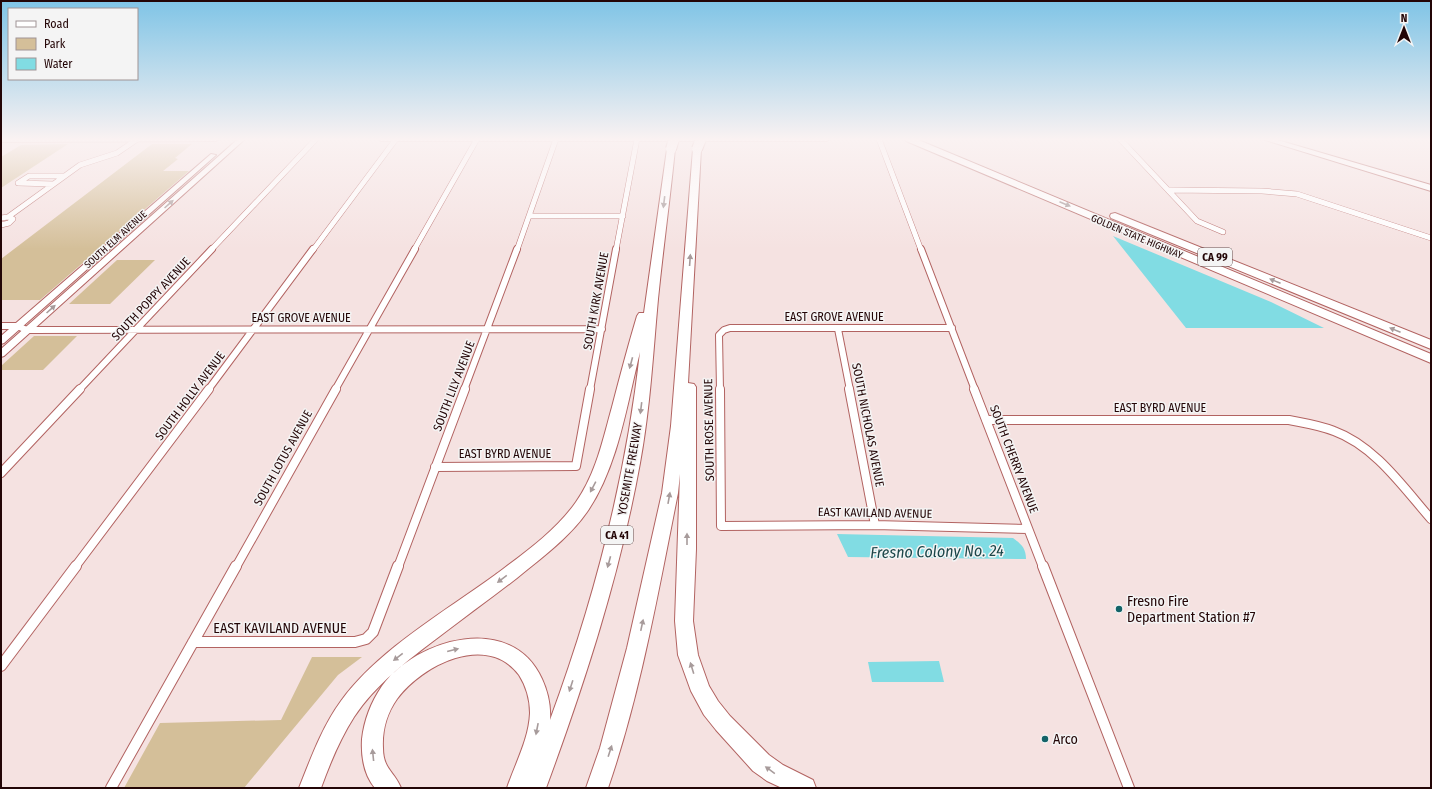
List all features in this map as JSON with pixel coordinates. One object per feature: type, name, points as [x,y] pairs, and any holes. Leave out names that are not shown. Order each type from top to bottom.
[{"type":"highway","name":"YOSEMITE FREEWAY","points":[[535,788],[550,751],[596,612],[619,526],[641,408],[655,271],[668,176]]},
{"type":"highway","points":[[597,788],[611,748],[637,648],[670,493],[678,426],[695,176]]},
{"type":"highway","name":"GOLDEN STATE HIGHWAY","points":[[1006,176],[1182,255],[1431,359]]},
{"type":"highway","name":"GOLDEN STATE HIGHWAY","points":[[1007,176],[1431,345]]},
{"type":"highway","points":[[1182,255],[1431,369]]},
{"type":"highway","points":[[310,788],[327,746],[341,719],[354,700],[367,685],[415,643],[539,550],[566,526],[581,508],[594,487],[604,462],[655,271]]},
{"type":"highway","points":[[688,299],[690,354],[687,549],[684,621],[688,655],[701,691],[711,708],[723,723],[761,763],[775,773],[805,788]]},
{"type":"highway","points":[[390,788],[379,776],[373,759],[372,741],[379,710],[389,693],[409,672],[424,661],[449,650],[478,646],[494,648],[509,653],[520,661],[534,682],[539,694],[540,714],[536,734],[518,788]]},
{"type":"main road","name":"SOUTH ELM AVENUE","points":[[1,341],[190,176]]},
{"type":"main road","name":"SOUTH ELM AVENUE","points":[[1,354],[201,176]]},
{"type":"main road","points":[[1390,176],[1431,188]]},
{"type":"street","points":[[54,184],[18,183],[29,176],[64,176]]},
{"type":"street","points":[[1,218],[8,217],[64,176]]},
{"type":"street","name":"SOUTH POPPY AVENUE","points":[[1,473],[282,176]]},
{"type":"street","name":"SOUTH HOLLY AVENUE","points":[[1,666],[368,176]]},
{"type":"street","name":"SOUTH LOTUS AVENUE","points":[[111,788],[455,176]]},
{"type":"street","name":"SOUTH LILY AVENUE","points":[[366,639],[373,632],[378,623],[530,216],[544,176]]},
{"type":"street","name":"SOUTH KIRK AVENUE","points":[[576,466],[630,176]]},
{"type":"street","name":"SOUTH CHERRY AVENUE","points":[[894,176],[986,420],[1129,788]]},
{"type":"street","points":[[1155,176],[1197,221],[1224,232]]},
{"type":"street","points":[[1169,190],[1266,191],[1297,194],[1431,238]]},
{"type":"street","points":[[530,216],[623,216]]},
{"type":"street","points":[[1,225],[13,220],[12,218],[8,217]]},
{"type":"street","name":"EAST GROVE AVENUE","points":[[1,326],[17,326],[28,330],[602,329]]},
{"type":"street","name":"EAST GROVE AVENUE","points":[[719,335],[720,332],[730,328],[952,328]]},
{"type":"street","name":"SOUTH NICHOLAS AVENUE","points":[[838,329],[876,526]]},
{"type":"street","name":"SOUTH ROSE AVENUE","points":[[719,335],[720,526]]},
{"type":"street","name":"EAST BYRD AVENUE","points":[[986,420],[1289,420],[1313,424],[1333,430],[1351,439],[1368,451],[1431,519]]},
{"type":"street","name":"EAST BYRD AVENUE","points":[[435,467],[576,466]]},
{"type":"street","name":"EAST KAVILAND AVENUE","points":[[720,526],[876,526],[1028,529]]},
{"type":"street","name":"EAST KAVILAND AVENUE","points":[[193,642],[340,642],[366,639]]},
{"type":"green space","points":[[1,176],[20,176],[1,188]]},
{"type":"green space","points":[[110,176],[183,176],[40,300],[1,300],[1,259]]},
{"type":"green space","points":[[117,260],[155,260],[110,304],[69,304]]},
{"type":"green space","points":[[34,336],[77,336],[43,370],[1,370],[1,366]]},
{"type":"green space","points":[[312,657],[362,657],[338,675],[244,788],[124,788],[160,723],[281,720]]},
{"type":"water","points":[[1113,236],[1271,302],[1324,328],[1186,328]]},
{"type":"water","name":"Fresno Colony No. 24","points":[[837,534],[1013,538],[1022,547],[1025,552],[1026,559],[848,557]]},
{"type":"water","points":[[939,661],[944,682],[872,682],[868,662]]},
{"type":"place","name":"Fresno Fire Department Station #7","points":[[1119,609]]},
{"type":"place","name":"Arco","points":[[1045,739]]}]
